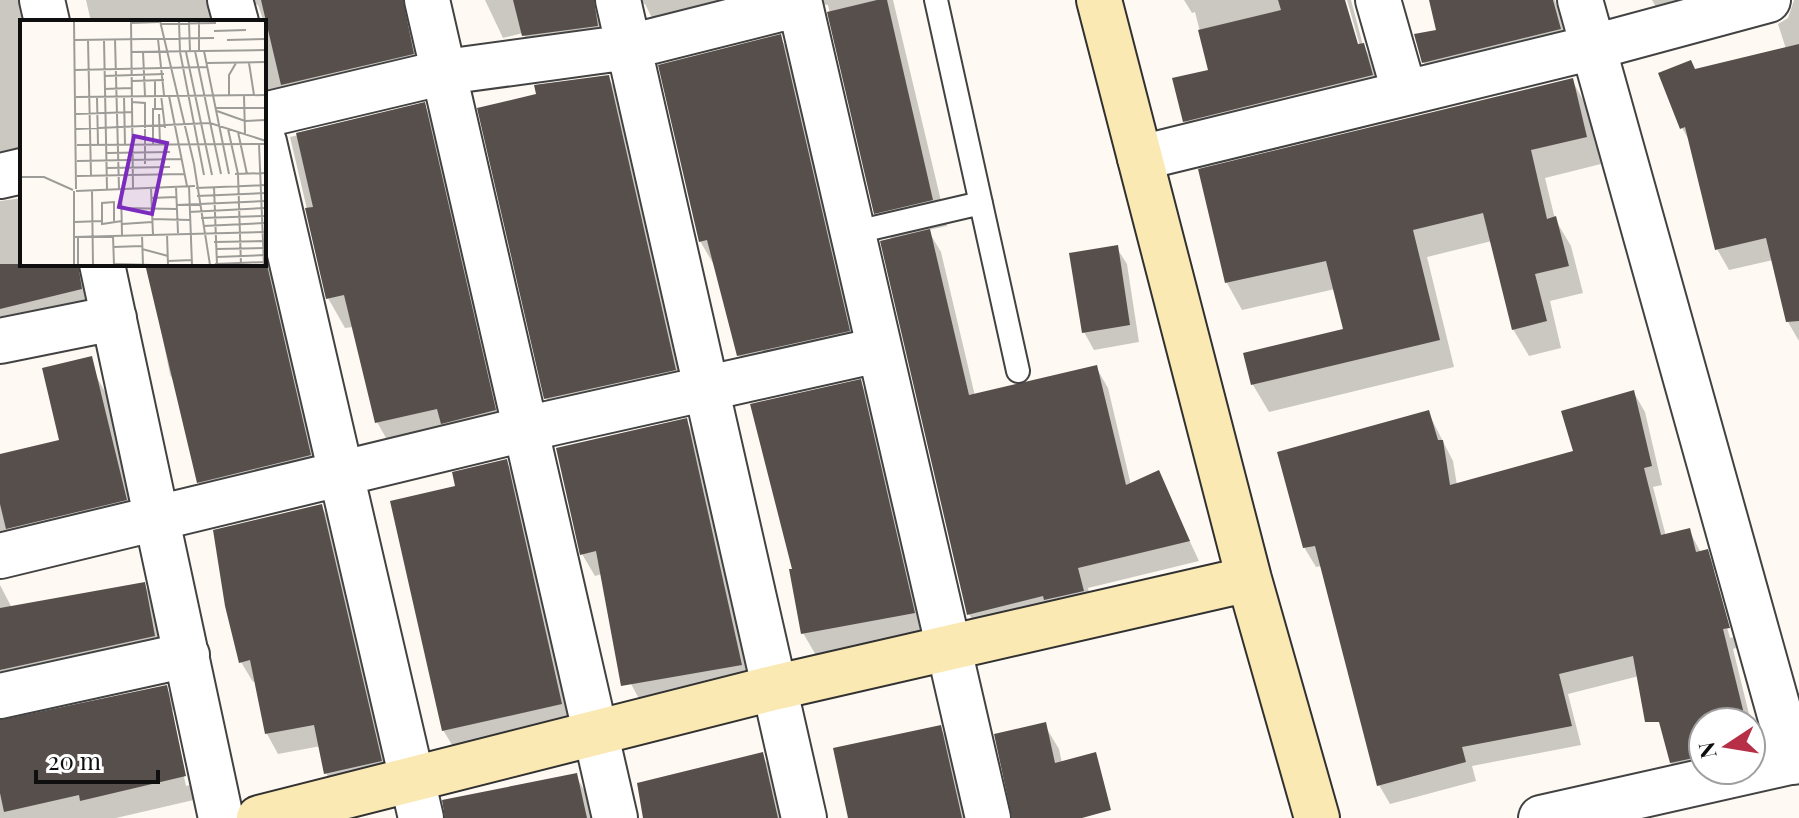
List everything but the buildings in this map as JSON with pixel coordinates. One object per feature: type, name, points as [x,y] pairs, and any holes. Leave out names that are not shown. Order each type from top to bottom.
[{"type":"street","points":[[42,0],[47,20]]},
{"type":"street","points":[[230,0],[235,20]]},
{"type":"street","points":[[427,0],[615,818]]},
{"type":"street","points":[[618,0],[804,818]]},
{"type":"street","points":[[1099,0],[1249,579],[1317,818]]},
{"type":"street","points":[[1378,0],[1404,91]]},
{"type":"street","points":[[1541,818],[1796,761],[1580,0]]},
{"type":"street","points":[[1140,158],[1594,47],[1768,0]]},
{"type":"street","points":[[266,115],[445,72],[629,47],[806,1],[878,350],[988,818]]},
{"type":"street","points":[[266,151],[416,800]]},
{"type":"street","points":[[0,176],[20,171]]},
{"type":"street","points":[[102,266],[221,818]]},
{"type":"street","points":[[0,341],[114,318]]},
{"type":"street","points":[[0,556],[525,429],[878,350]]},
{"type":"street","points":[[259,818],[416,800],[596,733],[773,688],[1249,579]]},
{"type":"street","points":[[0,696],[187,655]]},
{"type":"lane","points":[[936,0],[1018,371]]},
{"type":"lane","points":[[852,233],[981,203]]}]
